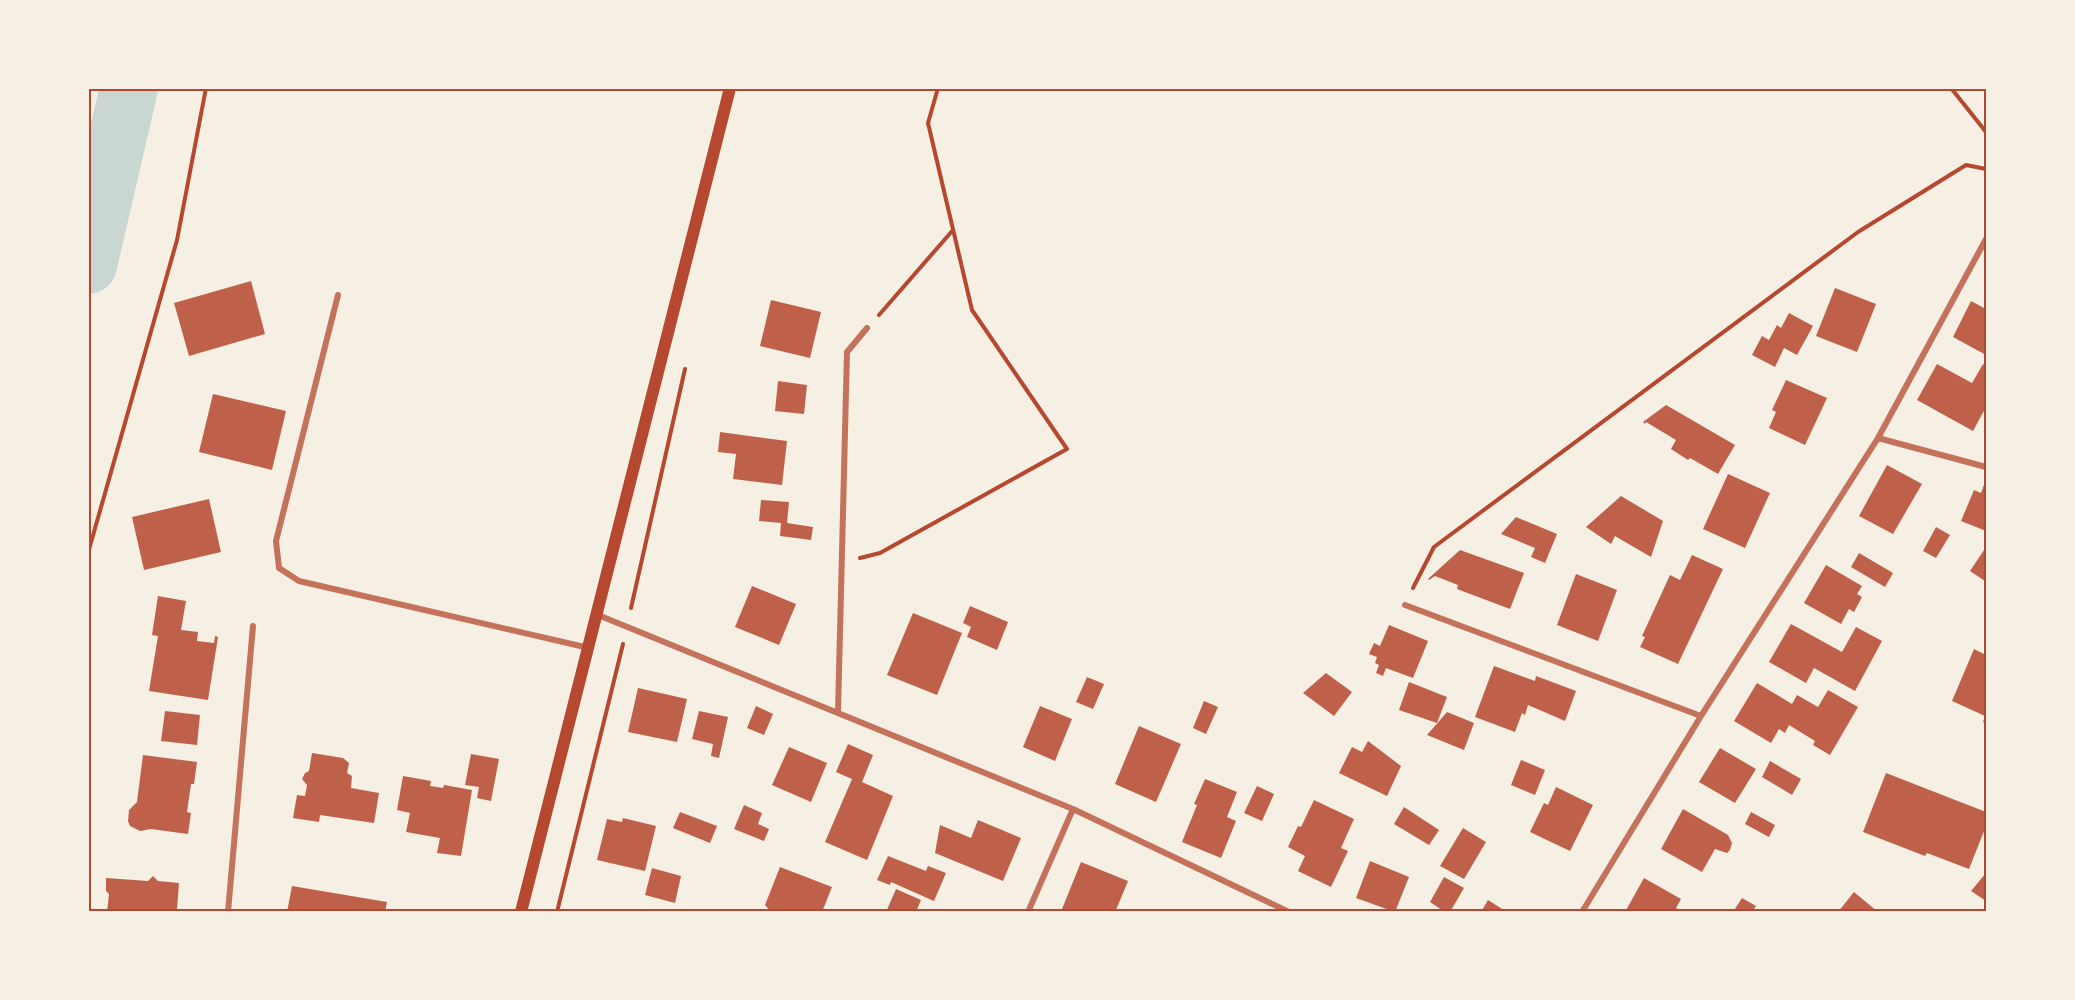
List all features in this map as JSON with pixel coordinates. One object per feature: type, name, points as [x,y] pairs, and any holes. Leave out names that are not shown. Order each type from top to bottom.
[{"type":"main road","points":[[521,912],[730,88]]},
{"type":"street","points":[[1582,912],[1701,716],[1878,438],[1986,239]]},
{"type":"street","points":[[338,295],[276,541],[279,568],[299,581],[589,648]]},
{"type":"street","points":[[837,712],[847,352],[867,328]]},
{"type":"street","points":[[1878,438],[1986,467]]},
{"type":"street","points":[[1405,605],[1701,716]]},
{"type":"street","points":[[598,615],[1073,809],[1289,912]]},
{"type":"street","points":[[228,912],[253,626]]},
{"type":"street","points":[[1028,912],[1073,809]]},
{"type":"path","points":[[88,553],[177,240],[206,88]]},
{"type":"path","points":[[842,562],[880,554],[1067,449],[972,310],[928,123],[938,88]]},
{"type":"path","points":[[1951,88],[1986,132]]},
{"type":"path","points":[[1405,605],[1434,547],[1858,232],[1966,165],[1986,169]]},
{"type":"path","points":[[867,328],[953,230]]},
{"type":"path","points":[[557,912],[627,627],[688,358]]},
{"type":"building","points":[[251,281],[265,334],[189,356],[174,303]]},
{"type":"building","points":[[1835,288],[1876,304],[1857,352],[1816,336]]},
{"type":"building","points":[[771,300],[821,312],[810,358],[760,346]]},
{"type":"building","points":[[1971,301],[1986,309],[1986,355],[1953,337]]},
{"type":"building","points":[[1789,313],[1813,326],[1797,355],[1784,348],[1775,367],[1752,355],[1762,336],[1769,340],[1777,325],[1781,328]]},
{"type":"building","points":[[1937,364],[1972,383],[1983,364],[1986,366],[1986,407],[1973,431],[1917,400]]},
{"type":"building","points":[[1786,380],[1827,398],[1805,445],[1769,428],[1776,412],[1772,410]]},
{"type":"building","points":[[778,381],[807,385],[804,414],[775,411]]},
{"type":"building","points":[[213,394],[286,411],[272,470],[199,452]]},
{"type":"building","points":[[1666,405],[1735,445],[1718,474],[1671,449],[1676,440],[1643,422]]},
{"type":"building","points":[[720,432],[787,441],[782,485],[733,479],[736,454],[718,452]]},
{"type":"building","points":[[1887,465],[1922,484],[1893,534],[1859,516]]},
{"type":"building","points":[[1728,474],[1770,493],[1745,548],[1703,529]]},
{"type":"building","points":[[1985,482],[1986,531],[1961,521],[1974,490],[1981,493]]},
{"type":"building","points":[[1621,496],[1663,521],[1651,557],[1615,536],[1611,544],[1586,527]]},
{"type":"building","points":[[209,499],[221,552],[144,570],[132,517]]},
{"type":"building","points":[[761,500],[789,502],[787,523],[813,527],[811,540],[780,536],[781,523],[759,521]]},
{"type":"building","points":[[1516,517],[1557,534],[1545,563],[1531,557],[1535,548],[1501,534]]},
{"type":"building","points":[[1936,527],[1950,535],[1936,558],[1923,551]]},
{"type":"building","points":[[1460,550],[1524,573],[1510,609],[1457,589],[1458,585],[1435,576],[1428,579]]},
{"type":"building","points":[[1984,550],[1986,551],[1985,581],[1970,571]]},
{"type":"building","points":[[1859,553],[1893,573],[1885,587],[1851,567]]},
{"type":"building","points":[[1692,555],[1723,569],[1678,664],[1640,647],[1645,637],[1642,636],[1670,575],[1680,580]]},
{"type":"building","points":[[1826,565],[1862,586],[1857,594],[1862,597],[1854,612],[1849,609],[1841,624],[1804,603]]},
{"type":"building","points":[[1576,574],[1617,590],[1598,641],[1557,625]]},
{"type":"building","points":[[752,586],[796,604],[779,645],[735,627]]},
{"type":"building","points":[[158,596],[186,601],[181,630],[198,632],[197,641],[214,643],[215,636],[218,637],[208,700],[149,691],[158,636],[152,635]]},
{"type":"building","points":[[970,606],[1008,622],[997,650],[967,637],[971,627],[963,623]]},
{"type":"building","points":[[913,613],[962,633],[937,695],[887,675]]},
{"type":"building","points":[[1791,624],[1842,652],[1856,627],[1882,641],[1855,691],[1814,668],[1806,683],[1769,662]]},
{"type":"building","points":[[1389,625],[1428,641],[1413,678],[1386,668],[1383,676],[1376,673],[1379,665],[1375,663],[1377,657],[1369,654],[1374,643],[1380,646]]},
{"type":"building","points":[[1974,649],[1986,655],[1986,723],[1983,722],[1985,716],[1952,701]]},
{"type":"building","points":[[1494,666],[1535,681],[1536,676],[1576,691],[1565,721],[1528,705],[1525,715],[1522,713],[1515,732],[1475,717]]},
{"type":"building","points":[[1326,673],[1352,692],[1334,716],[1303,693]]},
{"type":"building","points":[[1087,677],[1104,684],[1093,709],[1076,702]]},
{"type":"building","points":[[1409,682],[1447,697],[1437,723],[1399,710]]},
{"type":"building","points":[[1757,683],[1792,704],[1797,695],[1818,707],[1828,690],[1858,707],[1830,755],[1813,745],[1815,741],[1789,725],[1785,733],[1779,729],[1771,743],[1734,721]]},
{"type":"building","points":[[638,688],[687,699],[677,742],[628,732]]},
{"type":"building","points":[[1204,701],[1218,707],[1206,734],[1193,728]]},
{"type":"building","points":[[756,706],[773,714],[764,735],[747,728]]},
{"type":"building","points":[[1040,706],[1072,719],[1055,761],[1023,747]]},
{"type":"building","points":[[165,711],[200,715],[197,745],[161,741]]},
{"type":"building","points":[[699,711],[728,717],[719,758],[711,756],[713,744],[692,739]]},
{"type":"building","points":[[1447,712],[1474,723],[1464,750],[1427,735]]},
{"type":"building","points":[[1139,726],[1181,744],[1156,802],[1115,784]]},
{"type":"building","points":[[1368,741],[1401,766],[1387,796],[1339,773],[1352,747],[1362,752]]},
{"type":"building","points":[[848,744],[873,755],[862,782],[893,796],[867,860],[825,842],[852,779],[836,772]]},
{"type":"building","points":[[789,747],[827,763],[811,802],[772,785]]},
{"type":"building","points":[[1720,748],[1756,769],[1735,803],[1699,782]]},
{"type":"building","points":[[312,753],[343,758],[349,763],[347,773],[352,776],[351,788],[379,793],[374,823],[320,815],[319,822],[293,818],[297,795],[305,796],[307,785],[302,779],[309,771]]},
{"type":"building","points":[[471,754],[499,759],[491,801],[477,798],[479,787],[465,785]]},
{"type":"building","points":[[143,755],[197,762],[187,812],[191,813],[188,834],[151,829],[140,831],[130,826],[129,810],[137,802]]},
{"type":"building","points":[[1521,760],[1545,770],[1535,795],[1511,785]]},
{"type":"building","points":[[1770,761],[1801,779],[1792,795],[1762,777]]},
{"type":"building","points":[[1886,773],[1986,812],[1986,826],[1969,869],[1927,853],[1925,856],[1863,832]]},
{"type":"building","points":[[403,776],[431,781],[430,786],[443,788],[444,785],[472,790],[461,856],[437,853],[440,838],[406,832],[410,813],[397,810]]},
{"type":"building","points":[[1205,779],[1237,792],[1227,817],[1236,821],[1221,858],[1182,842]]},
{"type":"building","points":[[1257,786],[1274,794],[1262,821],[1244,813]]},
{"type":"building","points":[[1556,787],[1593,805],[1570,851],[1530,832],[1544,803],[1548,805]]},
{"type":"building","points":[[1314,800],[1354,819],[1341,848],[1348,851],[1331,887],[1298,871],[1305,856],[1288,847]]},
{"type":"building","points":[[744,805],[762,813],[758,824],[769,829],[764,841],[734,829]]},
{"type":"building","points":[[1404,807],[1439,830],[1429,845],[1394,824]]},
{"type":"building","points":[[1683,809],[1728,835],[1732,843],[1727,853],[1715,849],[1702,872],[1661,849]]},
{"type":"building","points":[[680,812],[717,826],[710,843],[673,828]]},
{"type":"building","points":[[1751,812],[1775,825],[1769,837],[1745,824]]},
{"type":"building","points":[[623,818],[656,826],[645,871],[597,860],[607,819],[622,822]]},
{"type":"building","points":[[978,820],[1021,838],[1003,881],[935,853],[940,825],[971,838]]},
{"type":"building","points":[[1463,828],[1486,842],[1464,879],[1440,866]]},
{"type":"building","points":[[888,856],[926,871],[928,866],[946,873],[934,901],[891,882],[890,885],[877,880]]},
{"type":"building","points":[[1370,861],[1409,877],[1395,912],[1356,898]]},
{"type":"building","points":[[1081,862],[1128,881],[1116,910],[1120,912],[1068,912],[1062,909]]},
{"type":"building","points":[[780,867],[832,887],[822,912],[771,912],[765,905]]},
{"type":"building","points":[[652,868],[681,876],[675,903],[645,895]]},
{"type":"building","points":[[1986,873],[1986,901],[1971,891]]},
{"type":"building","points":[[153,876],[158,881],[179,883],[177,909],[180,912],[107,912],[109,894],[106,891],[106,878],[148,881]]},
{"type":"building","points":[[1444,877],[1464,888],[1450,912],[1445,912],[1430,902]]},
{"type":"building","points":[[1644,878],[1681,899],[1676,908],[1682,912],[1625,912]]},
{"type":"building","points":[[292,886],[387,902],[385,912],[287,912]]},
{"type":"building","points":[[896,889],[921,900],[916,912],[886,912]]},
{"type":"building","points":[[1854,892],[1878,912],[1838,912]]},
{"type":"building","points":[[1742,898],[1756,906],[1752,912],[1733,912]]},
{"type":"building","points":[[1488,900],[1507,912],[1481,912]]},
{"type":"waterway","points":[[88,265],[129,88]]}]
